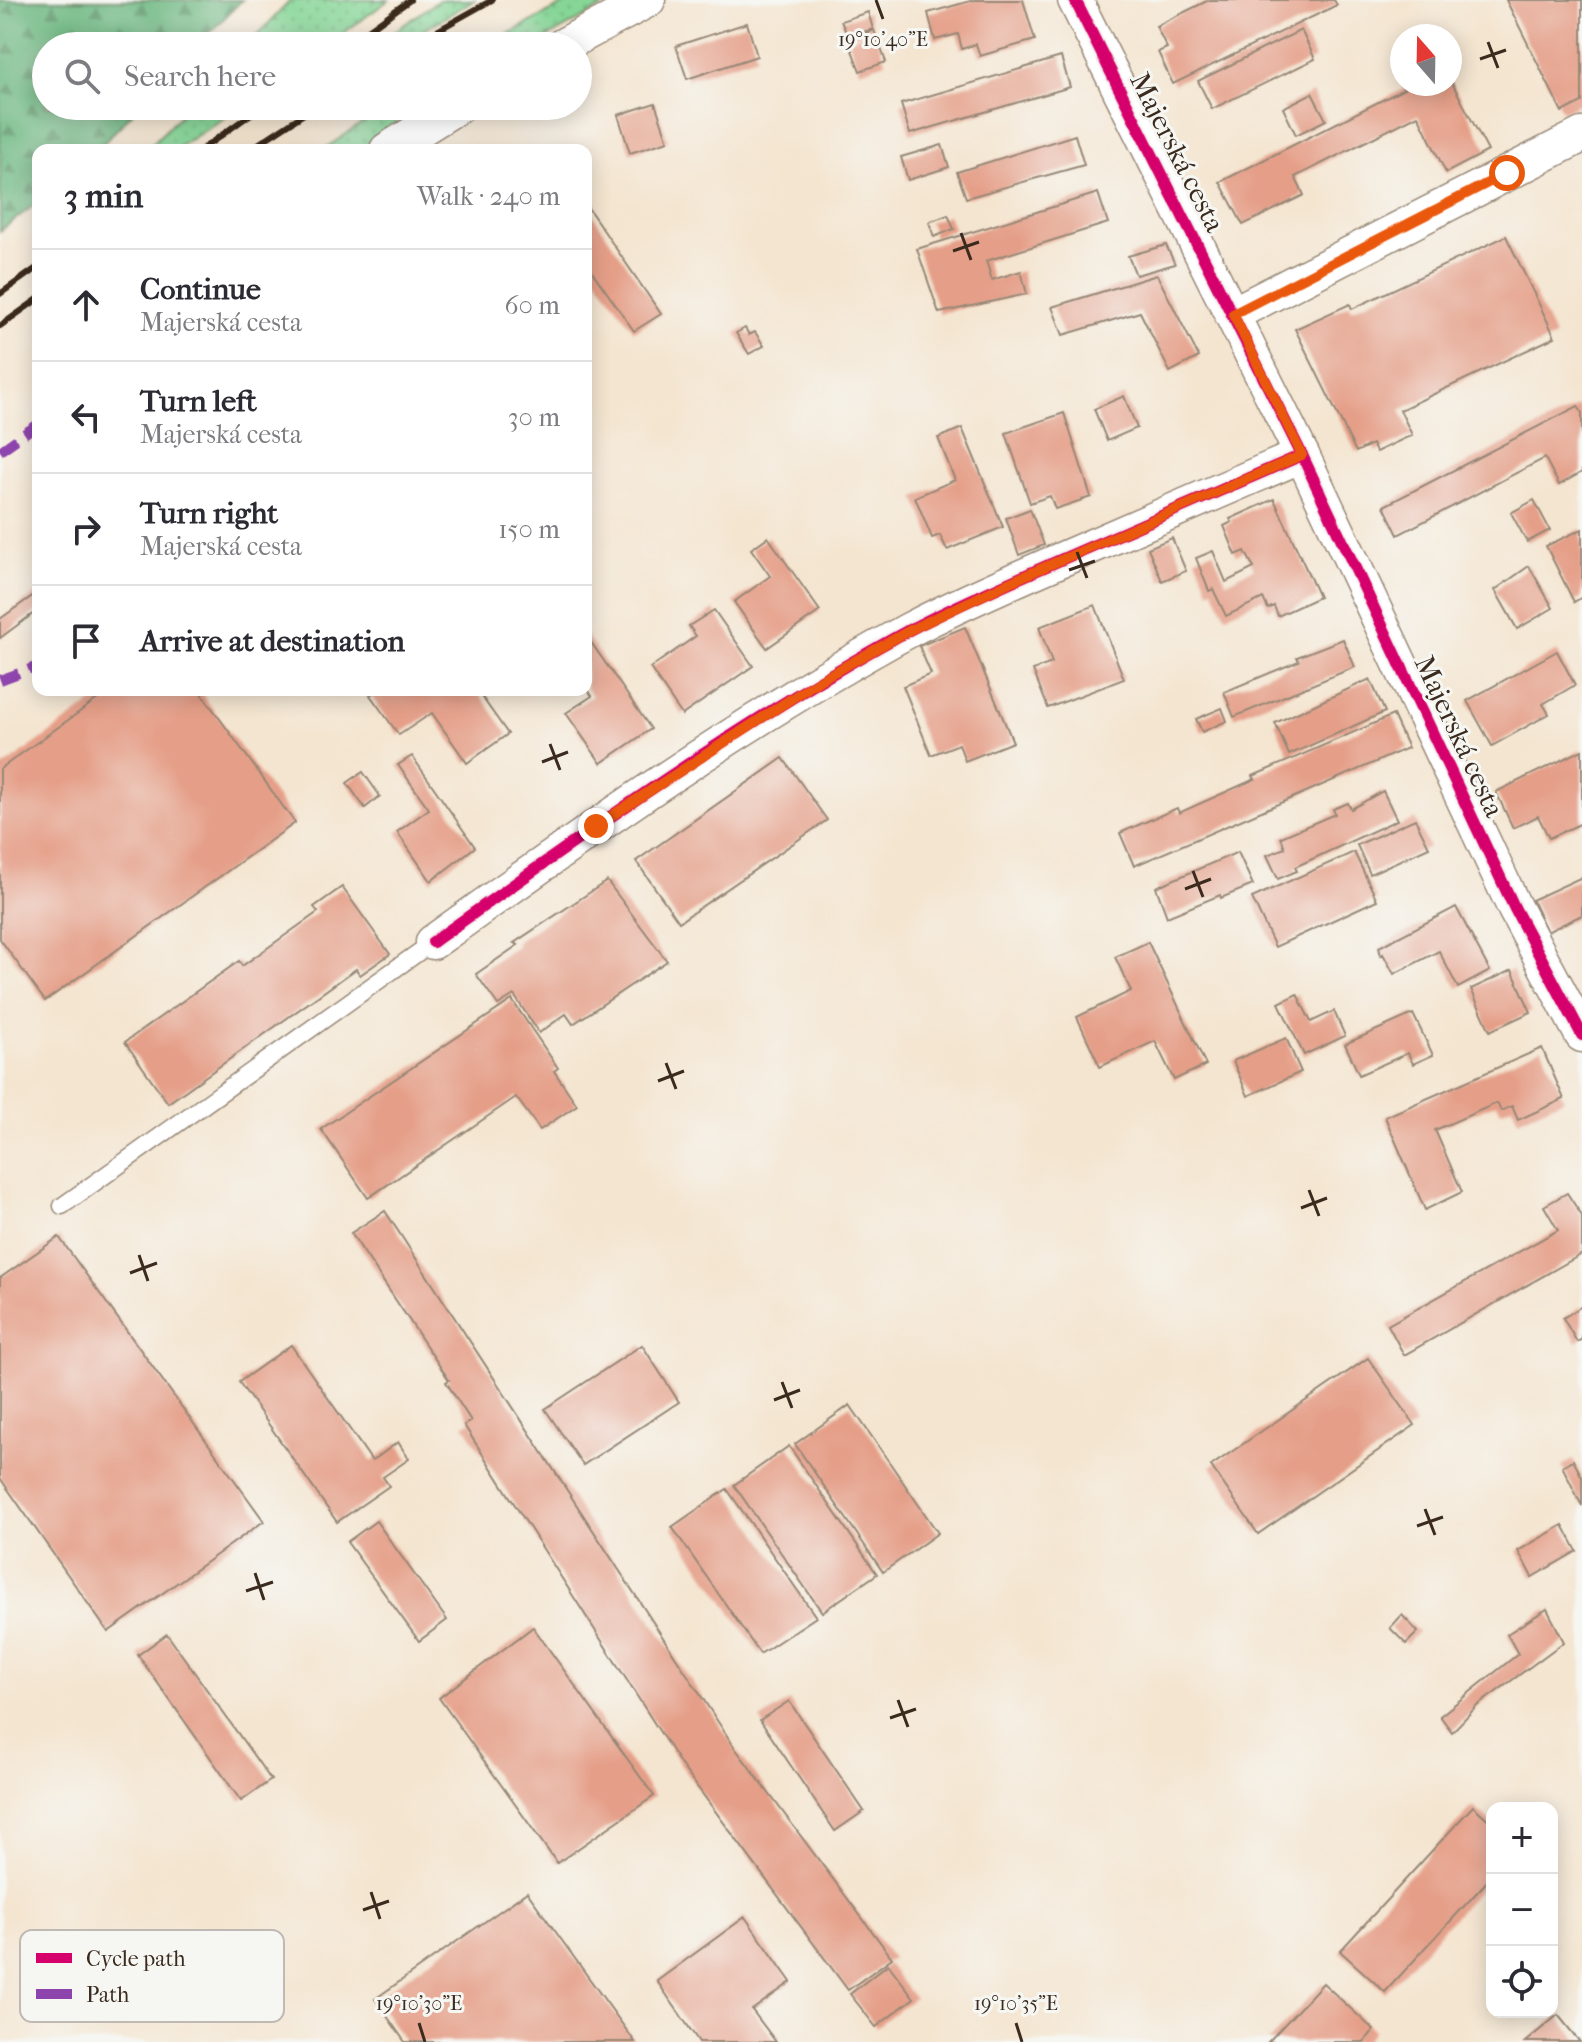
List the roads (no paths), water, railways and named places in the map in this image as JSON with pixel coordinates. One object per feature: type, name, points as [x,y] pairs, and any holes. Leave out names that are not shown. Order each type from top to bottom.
[{"type":"street","points":[[588,32],[648,0]]},
{"type":"street","name":"Majerská cesta","points":[[1075,0],[1302,455],[1515,909],[1582,1035]]},
{"type":"street","points":[[397,144],[435,120]]},
{"type":"street","points":[[1233,314],[1582,135]]},
{"type":"street","points":[[433,942],[649,791],[820,680],[912,629],[1008,583],[1302,455]]},
{"type":"lane","points":[[62,1206],[433,942]]},
{"type":"railway","points":[[365,32],[410,0]]},
{"type":"railway","points":[[435,32],[492,0]]},
{"type":"railway","points":[[209,144],[243,120]]},
{"type":"railway","points":[[258,144],[295,120]]},
{"type":"railway","points":[[0,294],[32,271]]},
{"type":"railway","points":[[0,326],[32,303]]}]
